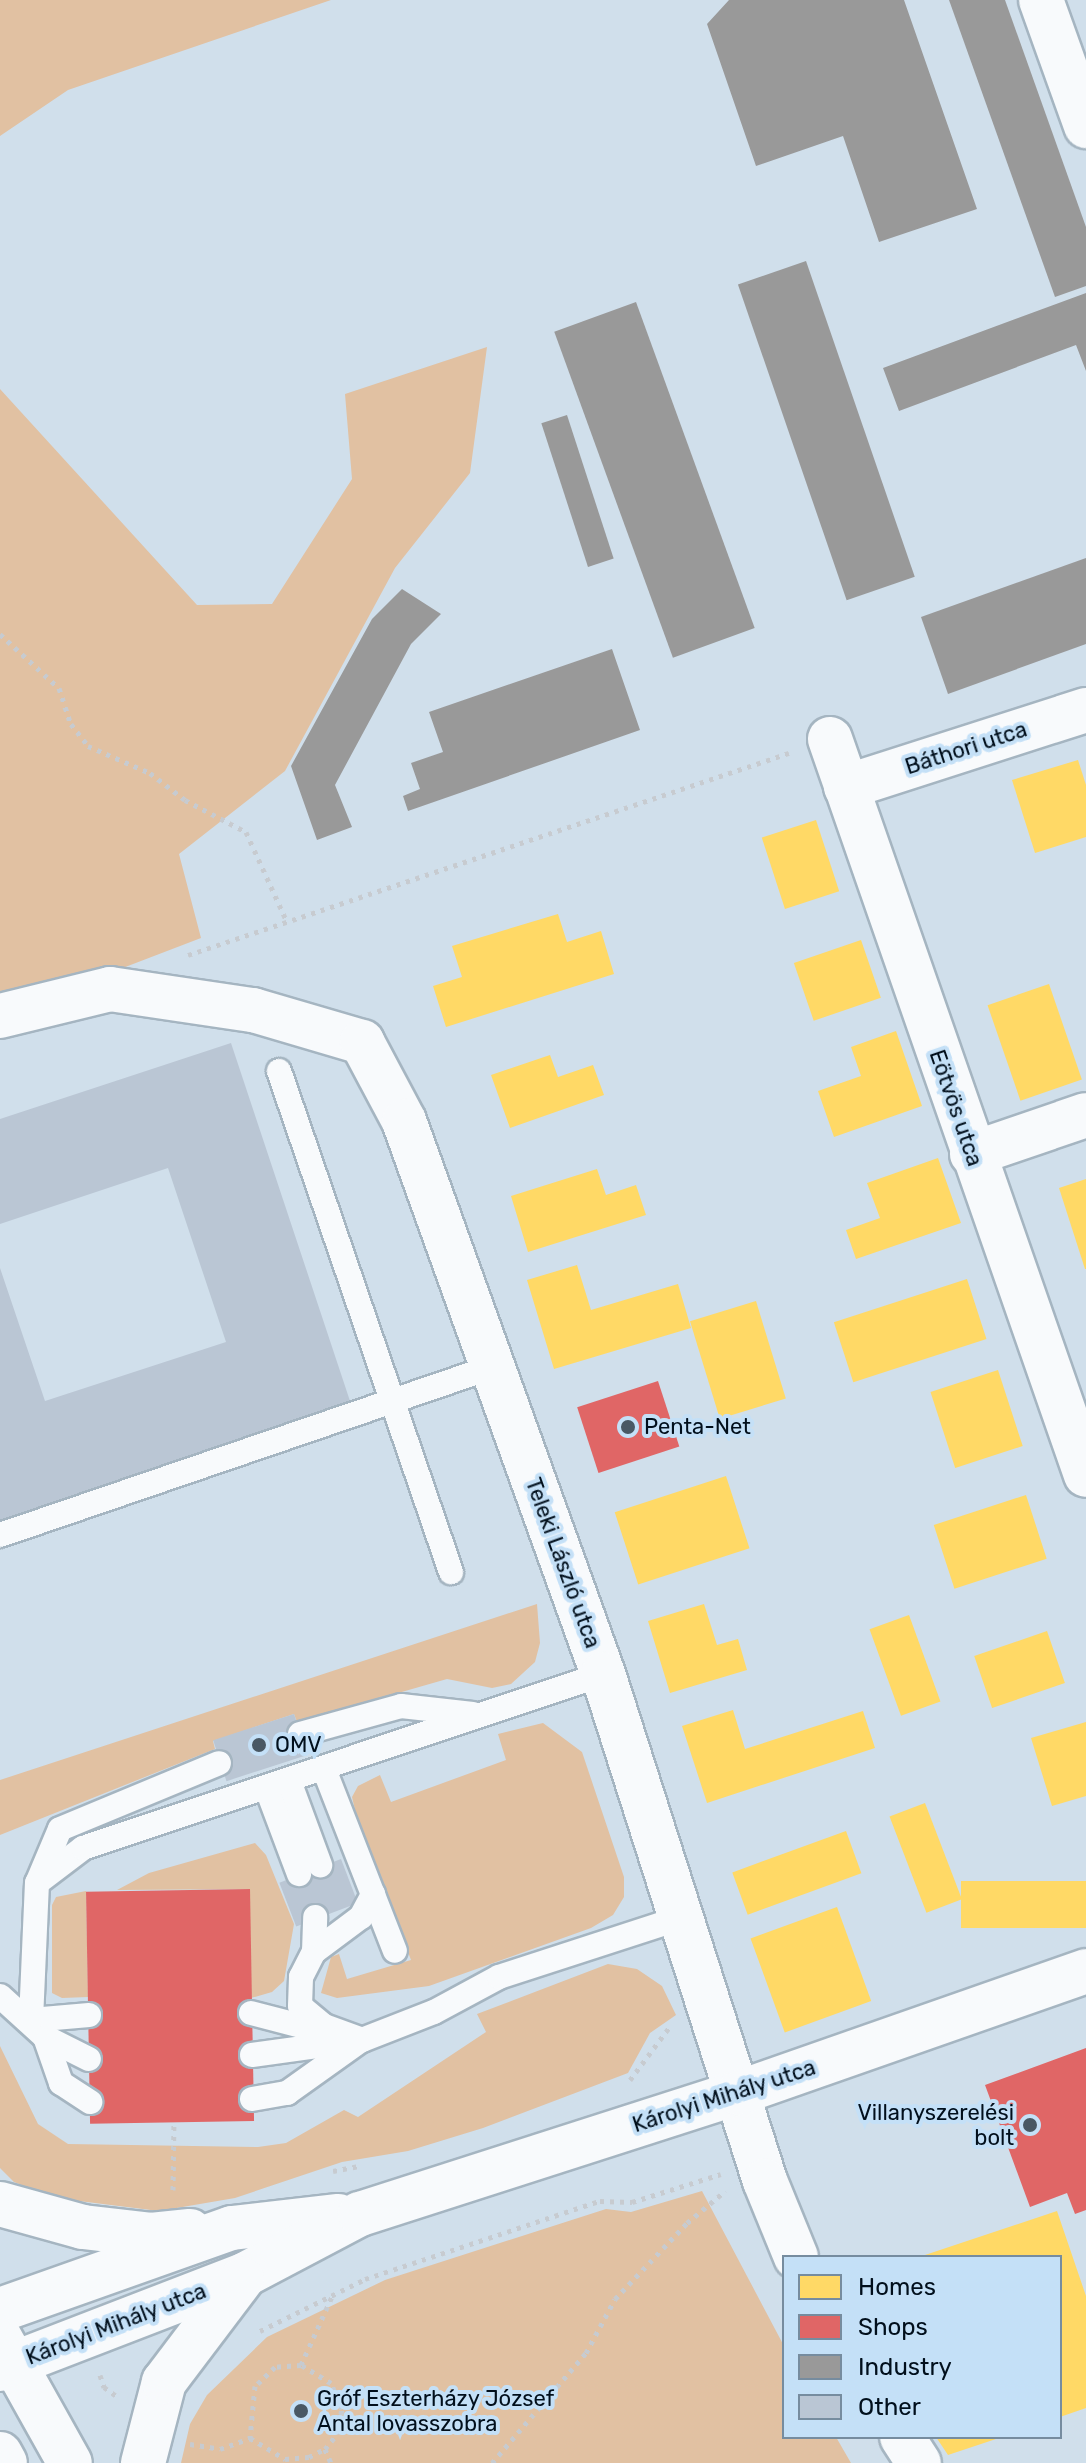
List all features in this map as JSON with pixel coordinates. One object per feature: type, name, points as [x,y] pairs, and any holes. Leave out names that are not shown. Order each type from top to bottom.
[{"type":"street","points":[[1041,0],[1086,126]]},
{"type":"street","name":"Báthori utca","points":[[846,787],[1086,710]]},
{"type":"street","name":"Eötvös utca","points":[[830,739],[1086,1475]]},
{"type":"street","name":"Teleki László utca","points":[[0,1016],[110,989],[253,1010],[362,1042],[404,1121],[603,1674],[760,2162],[795,2255]]},
{"type":"street","points":[[972,1154],[1086,1115]]},
{"type":"street","name":"Károlyi Mihály utca","points":[[5,2357],[246,2274],[360,2214],[738,2093],[1086,1971]]},
{"type":"street","points":[[0,2204],[83,2227],[151,2235],[232,2228]]},
{"type":"street","name":"Károlyi Mihály utca","points":[[0,2310],[232,2228],[360,2214]]},
{"type":"street","points":[[143,2463],[164,2382],[246,2274]]},
{"type":"street","points":[[5,2357],[70,2463]]},
{"type":"street","points":[[903,2439],[919,2463]]},
{"type":"street","points":[[0,2454],[5,2463]]},
{"type":"lane","points":[[279,1071],[451,1572]]},
{"type":"lane","points":[[0,1535],[492,1367]]},
{"type":"lane","points":[[37,1883],[83,1848],[603,1674]]},
{"type":"lane","points":[[300,1734],[401,1706],[482,1715]]},
{"type":"lane","points":[[90,2102],[61,2083],[38,2028],[37,1883],[60,1829],[219,1763]]},
{"type":"lane","points":[[324,1769],[395,1951]]},
{"type":"lane","points":[[278,1785],[309,1869]]},
{"type":"lane","points":[[362,2040],[324,2026],[300,2006],[301,1977],[330,1920],[361,1917],[373,1894]]},
{"type":"lane","points":[[252,2055],[362,2040],[434,2012],[499,1977],[681,1918]]},
{"type":"lane","points":[[0,1996],[38,2028],[89,2059]]},
{"type":"lane","points":[[251,2013],[362,2040]]},
{"type":"lane","points":[[38,2028],[89,2015]]},
{"type":"lane","points":[[252,2099],[287,2093],[362,2040]]},
{"type":"path","points":[[0,634],[59,688],[71,724],[88,746],[150,773],[185,800],[246,832],[287,922]]},
{"type":"path","points":[[178,959],[830,739]]},
{"type":"path","points":[[623,2083],[632,2078],[671,2025],[711,2010]]},
{"type":"path","points":[[172,2181],[174,2121]]},
{"type":"path","points":[[247,2340],[272,2322],[333,2294],[600,2201],[632,2202],[760,2162]]},
{"type":"path","points":[[492,2463],[586,2353],[615,2299],[687,2223],[760,2162]]},
{"type":"path","points":[[323,2174],[372,2164]]},
{"type":"path","points":[[301,2365],[333,2294]]},
{"type":"path","points":[[301,2365],[331,2383],[342,2409],[337,2434],[325,2449],[285,2459],[250,2438],[255,2386],[275,2367],[301,2365]]},
{"type":"path","points":[[181,2439],[220,2449],[250,2438]]},
{"type":"path","points":[[325,2449],[331,2463]]},
{"type":"shaded area","points":[[0,0],[331,0],[68,90],[0,136]]},
{"type":"shaded area","points":[[487,347],[470,473],[395,568],[285,771],[179,854],[201,938],[0,1015],[0,389],[197,605],[272,604],[352,479],[345,394]]},
{"type":"shaded area","points":[[537,1604],[540,1643],[535,1662],[511,1684],[492,1688],[447,1679],[297,1722],[294,1714],[213,1741],[215,1749],[0,1835],[0,1780]]},
{"type":"shaded area","points":[[543,1723],[582,1752],[624,1877],[624,1897],[613,1915],[591,1928],[429,1986],[337,1998],[321,1993],[331,1957],[339,1954],[347,1979],[411,1960],[356,1814],[352,1797],[358,1786],[380,1775],[391,1802],[506,1760],[498,1734]]},
{"type":"shaded area","points":[[255,1843],[266,1855],[294,1924],[284,1981],[272,1992],[251,1998],[249,1889],[117,1890],[149,1873]]},
{"type":"shaded area","points":[[86,1891],[88,1997],[62,1998],[52,1993],[52,1905],[56,1897]]},
{"type":"shaded area","points":[[608,1964],[637,1969],[662,1986],[676,2015],[650,2033],[628,2073],[483,2128],[408,2151],[342,2162],[235,2198],[159,2211],[55,2198],[14,2182],[0,2168],[0,2046],[38,2124],[68,2144],[258,2147],[286,2143],[344,2110],[358,2117],[486,2032],[477,2014]]},
{"type":"shaded area","points":[[702,2191],[782,2342],[782,2439],[837,2439],[851,2463],[181,2463],[190,2424],[207,2395],[267,2337],[385,2280],[606,2209],[631,2212]]},
{"type":"building: Homes","points":[[1078,760],[1086,785],[1086,837],[1035,853],[1012,780]]},
{"type":"building: Homes","points":[[816,820],[839,891],[785,909],[762,838]]},
{"type":"building: Homes","points":[[558,914],[567,942],[601,931],[614,974],[446,1027],[433,986],[462,977],[452,946]]},
{"type":"building: Homes","points":[[861,940],[881,998],[814,1021],[794,963]]},
{"type":"building: Homes","points":[[1049,984],[1082,1079],[1020,1101],[988,1005]]},
{"type":"building: Homes","points":[[896,1031],[922,1106],[834,1137],[818,1091],[861,1076],[851,1047]]},
{"type":"building: Homes","points":[[550,1055],[558,1077],[593,1065],[604,1095],[510,1128],[491,1075]]},
{"type":"building: Homes","points":[[938,1158],[961,1223],[856,1259],[846,1230],[880,1218],[867,1183]]},
{"type":"building: Homes","points":[[597,1169],[606,1195],[636,1185],[646,1215],[528,1252],[511,1196]]},
{"type":"building: Homes","points":[[1086,1179],[1086,1269],[1085,1269],[1059,1188]]},
{"type":"building: Homes","points":[[577,1265],[591,1310],[678,1284],[691,1328],[554,1369],[527,1280]]},
{"type":"building: Homes","points":[[967,1279],[986,1339],[853,1382],[834,1322]]},
{"type":"building: Homes","points":[[756,1301],[786,1399],[720,1419],[690,1321]]},
{"type":"building: Homes","points":[[998,1370],[1023,1446],[955,1468],[930,1392]]},
{"type":"building: Homes","points":[[726,1476],[749,1548],[638,1584],[615,1512]]},
{"type":"building: Homes","points":[[1026,1495],[1047,1559],[954,1589],[934,1525]]},
{"type":"building: Homes","points":[[704,1604],[717,1645],[738,1639],[747,1670],[670,1693],[648,1621]]},
{"type":"building: Homes","points":[[909,1615],[940,1701],[901,1716],[870,1629]]},
{"type":"building: Homes","points":[[1047,1631],[1065,1683],[992,1708],[974,1656]]},
{"type":"building: Homes","points":[[733,1710],[745,1749],[863,1711],[875,1748],[707,1803],[682,1726]]},
{"type":"building: Homes","points":[[1086,1722],[1086,1796],[1052,1806],[1031,1738]]},
{"type":"building: Homes","points":[[925,1803],[962,1899],[926,1913],[890,1817]]},
{"type":"building: Homes","points":[[846,1831],[861,1873],[748,1915],[732,1872]]},
{"type":"building: Homes","points":[[961,1881],[1086,1881],[1086,1928],[961,1928]]},
{"type":"building: Homes","points":[[837,1907],[871,2001],[785,2032],[751,1938]]},
{"type":"building: Homes","points":[[1057,2211],[1086,2296],[1086,2408],[1062,2416],[1062,2255],[925,2255]]},
{"type":"building: Homes","points":[[937,2439],[996,2439],[948,2455]]},
{"type":"building: Shops","name":"Penta-Net","points":[[658,1381],[679,1447],[598,1473],[577,1407]]},
{"type":"building: Shops","points":[[250,1889],[254,2121],[90,2124],[86,1892]]},
{"type":"building: Shops","points":[[1086,2048],[1086,2210],[1075,2214],[1067,2193],[1030,2207],[985,2085]]},
{"type":"building: Industry","points":[[729,0],[904,0],[977,209],[879,242],[843,136],[756,166],[707,24]]},
{"type":"building: Industry","points":[[949,0],[1005,0],[1086,227],[1086,286],[1055,297]]},
{"type":"building: Industry","points":[[806,261],[915,577],[847,600],[738,284]]},
{"type":"building: Industry","points":[[1086,293],[1086,371],[1076,345],[899,411],[883,368]]},
{"type":"building: Industry","points":[[636,302],[755,628],[673,658],[554,332]]},
{"type":"building: Industry","points":[[567,415],[614,559],[588,567],[541,423]]},
{"type":"building: Industry","points":[[1086,558],[1086,644],[948,694],[921,617]]},
{"type":"building: Industry","points":[[402,589],[441,614],[411,644],[335,785],[352,827],[317,840],[291,766],[372,619]]},
{"type":"building: Industry","points":[[612,649],[640,730],[408,811],[403,796],[420,789],[411,763],[443,752],[429,712]]},
{"type":"building: Other","points":[[231,1043],[351,1404],[0,1521],[0,1268],[45,1401],[226,1342],[168,1168],[0,1224],[0,1119]]},
{"type":"building: Other","name":"OMV","points":[[294,1714],[307,1755],[226,1781],[213,1740]]},
{"type":"building: Other","points":[[341,1859],[358,1903],[296,1927],[279,1883]]},
{"type":"place","name":"Penta-Net","points":[[628,1427]]},
{"type":"place","name":"OMV","points":[[259,1745]]},
{"type":"place","name":"Villanyszerelési bolt","points":[[1030,2125]]},
{"type":"place","name":"Gróf Eszterházy József Antal lovasszobra","points":[[301,2411]]}]
